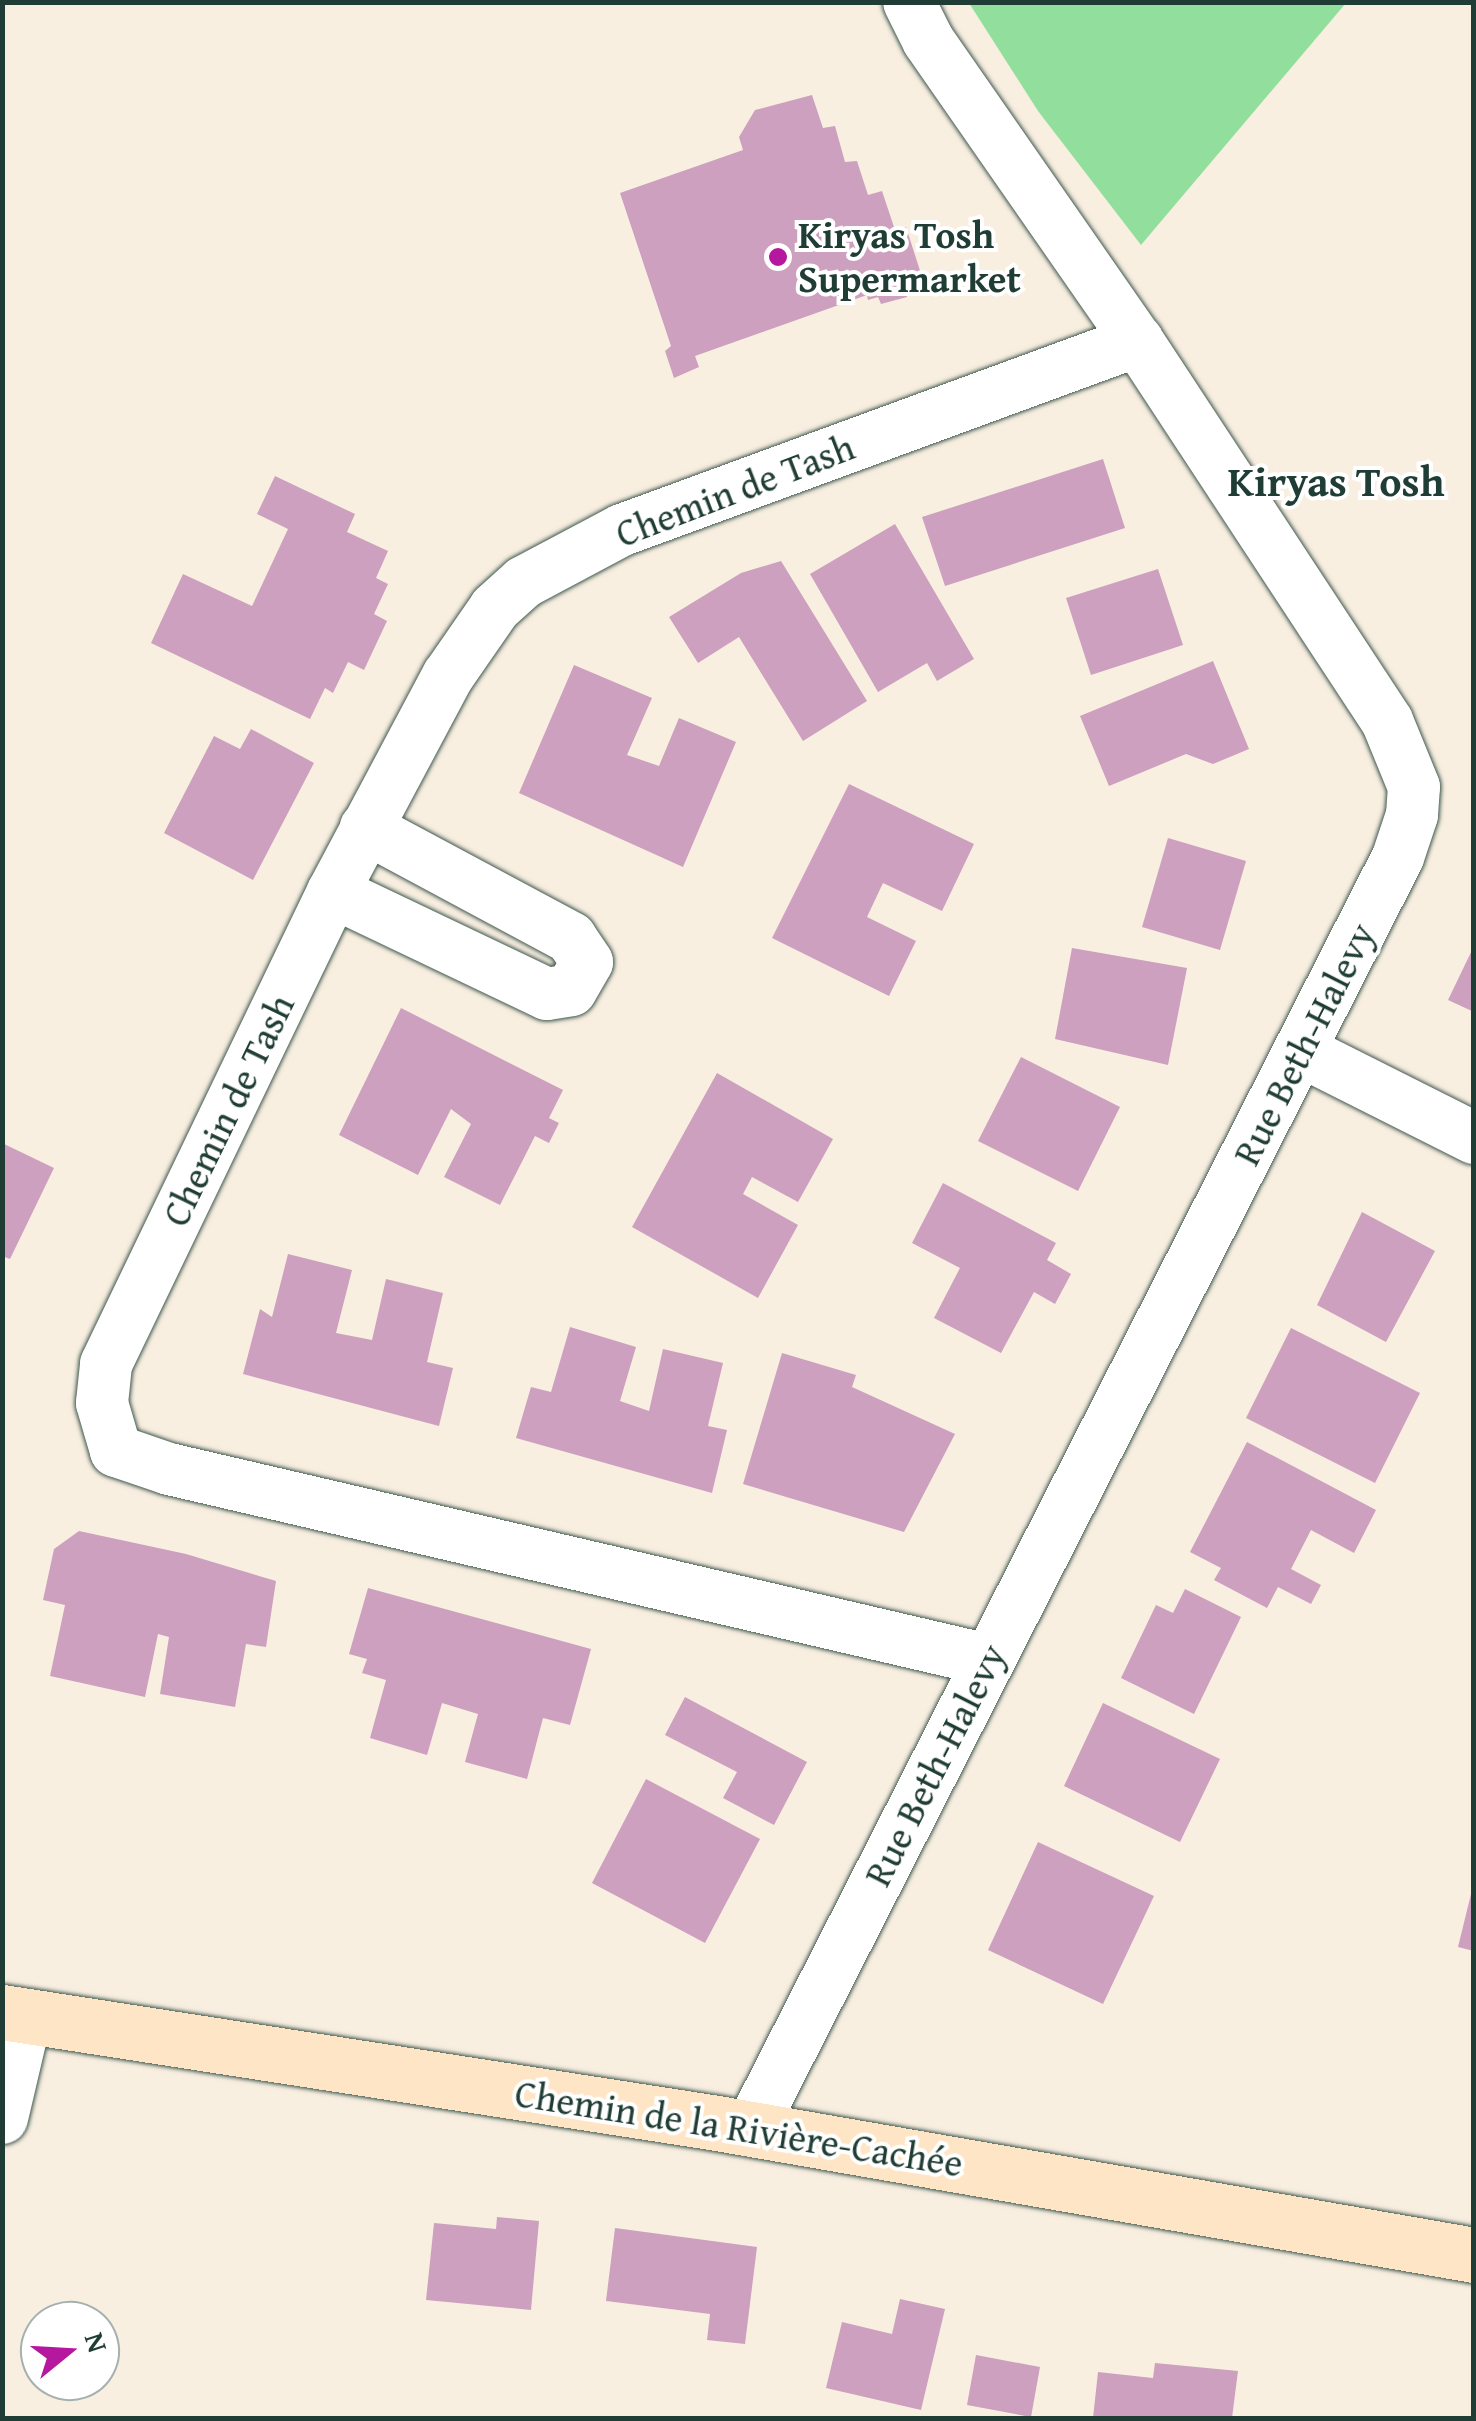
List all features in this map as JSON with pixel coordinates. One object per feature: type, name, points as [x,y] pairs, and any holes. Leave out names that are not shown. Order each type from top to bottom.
[{"type":"street","name":"Rue Beth-Halevy","points":[[752,2128],[1398,858],[1412,815],[1414,787],[1386,720],[1137,342],[928,40],[910,2]]},
{"type":"street","name":"Chemin de Tash","points":[[988,1660],[169,1469],[116,1451],[102,1403],[106,1364],[366,828],[474,635],[524,582],[622,530],[1137,342]]},
{"type":"street","points":[[333,892],[547,994],[571,990],[587,962],[571,938],[366,828]]},
{"type":"street","points":[[1301,1050],[1474,1138]]},
{"type":"street","points":[[2,2118],[14,2014]]},
{"type":"street","name":"Chemin de la Rivière-Cachée","points":[[14,2014],[752,2128],[1474,2254]]},
{"type":"green space","points":[[969,3],[1346,3],[1141,245],[1038,111]]},
{"type":"building","name":"Kiryas Tosh Supermarket","points":[[812,95],[823,128],[835,126],[845,162],[857,161],[868,195],[882,191],[895,230],[906,227],[924,283],[906,288],[907,297],[881,304],[878,297],[868,300],[867,295],[695,356],[699,367],[674,378],[665,351],[671,346],[620,193],[743,150],[739,137],[755,110]]},
{"type":"building","points":[[1103,459],[1125,528],[945,586],[922,517]]},
{"type":"building","points":[[275,476],[355,514],[347,532],[388,551],[376,578],[388,584],[374,614],[387,621],[364,670],[348,662],[333,693],[325,688],[310,719],[151,643],[183,574],[252,606],[288,529],[257,514]]},
{"type":"building","points":[[895,524],[974,659],[937,681],[927,663],[878,692],[810,574]]},
{"type":"building","points":[[781,561],[867,701],[803,741],[739,637],[698,663],[669,617],[741,573]]},
{"type":"building","points":[[1158,569],[1183,645],[1091,675],[1066,598]]},
{"type":"building","points":[[1213,661],[1249,749],[1213,764],[1186,754],[1109,786],[1080,716]]},
{"type":"building","points":[[574,665],[652,698],[627,755],[659,766],[679,718],[736,742],[683,867],[519,793]]},
{"type":"building","points":[[251,729],[314,763],[253,880],[164,833],[214,736],[240,749]]},
{"type":"building","points":[[849,784],[974,844],[942,911],[883,883],[867,917],[916,941],[889,996],[772,938]]},
{"type":"building","points":[[1168,838],[1246,861],[1220,950],[1142,927]]},
{"type":"building","points":[[1474,946],[1474,1012],[1448,1000]]},
{"type":"building","points":[[1072,948],[1187,968],[1168,1065],[1055,1039]]},
{"type":"building","points":[[401,1008],[563,1090],[549,1118],[559,1123],[549,1143],[535,1136],[500,1205],[444,1177],[471,1124],[451,1109],[418,1175],[339,1135]]},
{"type":"building","points":[[1021,1057],[1120,1107],[1078,1191],[978,1141]]},
{"type":"building","points":[[717,1073],[833,1139],[798,1202],[752,1177],[743,1194],[798,1225],[758,1298],[632,1227]]},
{"type":"building","points":[[2,1143],[54,1168],[10,1259],[2,1256]]},
{"type":"building","points":[[943,1183],[1056,1243],[1047,1260],[1071,1274],[1055,1304],[1034,1292],[1001,1353],[934,1318],[960,1268],[912,1243]]},
{"type":"building","points":[[1362,1212],[1435,1251],[1386,1342],[1317,1305]]},
{"type":"building","points":[[288,1254],[352,1270],[336,1333],[372,1340],[386,1279],[443,1293],[427,1362],[453,1368],[439,1426],[243,1374],[260,1309],[272,1317]]},
{"type":"building","points":[[570,1327],[636,1347],[620,1401],[649,1411],[663,1349],[723,1363],[708,1426],[727,1430],[712,1493],[516,1438],[531,1387],[551,1392]]},
{"type":"building","points":[[1291,1328],[1420,1393],[1375,1483],[1246,1418]]},
{"type":"building","points":[[782,1353],[856,1375],[852,1387],[955,1434],[904,1532],[743,1484]]},
{"type":"building","points":[[1247,1442],[1376,1510],[1354,1553],[1311,1530],[1291,1569],[1321,1585],[1311,1604],[1278,1587],[1267,1608],[1214,1580],[1221,1568],[1190,1552]]},
{"type":"building","points":[[79,1531],[186,1554],[276,1581],[266,1647],[246,1644],[235,1707],[160,1694],[169,1637],[158,1634],[145,1697],[50,1676],[65,1605],[43,1600],[54,1549]]},
{"type":"building","points":[[368,1588],[591,1649],[570,1725],[543,1718],[527,1779],[465,1762],[478,1714],[442,1703],[427,1755],[370,1738],[386,1680],[362,1673],[367,1659],[349,1654]]},
{"type":"building","points":[[1185,1589],[1241,1617],[1194,1714],[1121,1678],[1156,1605],[1173,1613]]},
{"type":"building","points":[[685,1697],[807,1762],[774,1825],[723,1798],[737,1772],[665,1735]]},
{"type":"building","points":[[1103,1703],[1220,1759],[1180,1842],[1064,1786]]},
{"type":"building","points":[[646,1779],[760,1839],[705,1943],[592,1883]]},
{"type":"building","points":[[1038,1842],[1154,1896],[1103,2004],[988,1950]]},
{"type":"building","points":[[1474,1891],[1474,1951],[1458,1947]]},
{"type":"building","points":[[497,2217],[539,2221],[531,2310],[426,2300],[434,2223],[496,2229]]},
{"type":"building","points":[[615,2228],[757,2247],[745,2344],[707,2340],[710,2314],[606,2301]]},
{"type":"building","points":[[900,2299],[945,2309],[921,2410],[826,2388],[842,2322],[892,2334]]},
{"type":"building","points":[[976,2355],[1040,2367],[1031,2417],[967,2405]]},
{"type":"building","points":[[1155,2363],[1238,2371],[1232,2418],[1093,2418],[1098,2372],[1153,2378]]},
{"type":"place","name":"Kiryas Tosh Supermarket","points":[[778,257]]},
{"type":"district","name":"Kiryas Tosh","points":[[1336,481]]}]
